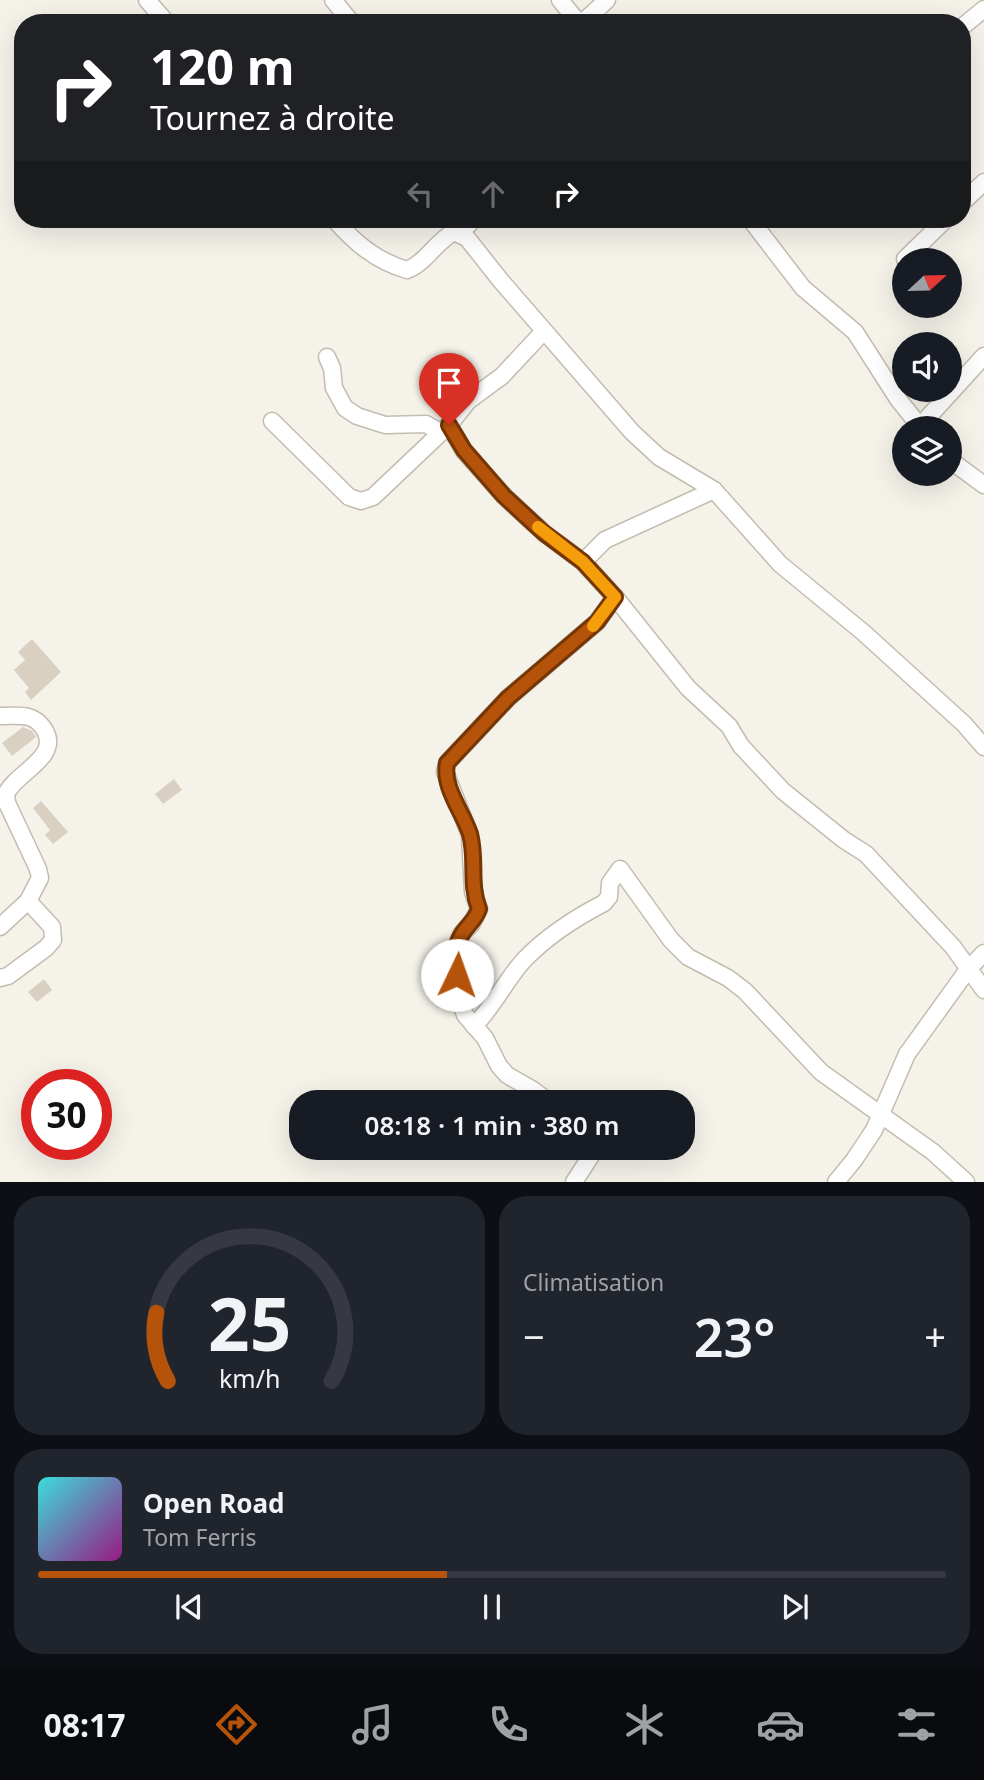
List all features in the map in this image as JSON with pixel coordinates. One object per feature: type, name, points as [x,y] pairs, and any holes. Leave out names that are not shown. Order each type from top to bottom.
[{"type":"street","points":[[147,0],[159,14]]},
{"type":"street","points":[[333,0],[345,14]]},
{"type":"street","points":[[560,0],[573,14]]},
{"type":"street","points":[[591,14],[607,0]]},
{"type":"street","points":[[971,194],[984,182]]},
{"type":"street","points":[[342,228],[354,242],[374,256],[407,270],[417,265],[448,235],[454,232],[467,238],[632,432],[659,457],[714,490],[780,564],[873,642],[964,724],[984,747]]},
{"type":"street","points":[[460,233],[465,228]]},
{"type":"street","points":[[757,228],[803,288],[856,332],[898,399],[912,416]]},
{"type":"street","points":[[916,248],[937,228]]},
{"type":"street","points":[[272,421],[349,497],[361,501],[373,497],[444,429],[468,401],[502,376],[544,331]]},
{"type":"street","points":[[931,416],[984,356]]},
{"type":"street","points":[[327,357],[332,368],[334,388],[345,408],[357,416],[385,425],[426,424],[444,429],[504,496],[544,533],[583,562],[615,597],[688,688],[729,726],[741,746],[783,791],[844,840],[866,854],[936,927],[984,990]]},
{"type":"street","points":[[962,468],[984,485]]},
{"type":"street","points":[[583,562],[605,540],[714,490]]},
{"type":"street","points":[[533,1090],[507,1075],[499,1066],[485,1038],[466,1016],[458,994],[456,947],[462,933],[471,925],[479,909],[473,892],[470,835],[445,772],[447,763],[508,698],[597,622],[615,597]]},
{"type":"street","points":[[0,716],[26,715],[38,721],[49,742],[44,756],[20,776],[6,794],[7,803],[40,878],[28,901],[0,927]]},
{"type":"street","points":[[474,1026],[489,1011],[495,998],[523,961],[561,928],[604,903],[609,897],[610,884],[620,869],[671,940],[688,957],[728,978],[745,991],[821,1072],[933,1152],[965,1181]]},
{"type":"street","points":[[0,978],[8,976],[46,948],[52,940],[52,927],[28,901]]},
{"type":"street","points":[[837,1181],[854,1160],[881,1116],[907,1055],[969,968],[984,953]]},
{"type":"street","points":[[575,1181],[588,1160]]},
{"type":"building","points":[[32,639],[61,672],[31,700],[25,692],[29,688],[14,670],[25,660],[18,652]]},
{"type":"building","points":[[23,727],[32,731],[36,737],[12,756],[2,743]]},
{"type":"building","points":[[174,779],[182,790],[163,804],[155,794]]},
{"type":"building","points":[[41,801],[68,832],[53,844],[45,835],[50,830],[33,808]]},
{"type":"building","points":[[44,979],[52,990],[37,1002],[28,992]]},
{"type":"slow traffic","points":[[538,527],[583,562],[615,597],[593,626]]},
{"type":"route","points":[[449,425],[464,450],[504,496],[544,533],[583,562],[615,597],[597,622],[508,698],[447,763],[445,772],[470,835],[473,892],[479,909],[477,917],[462,933],[456,947],[457,975]]}]
